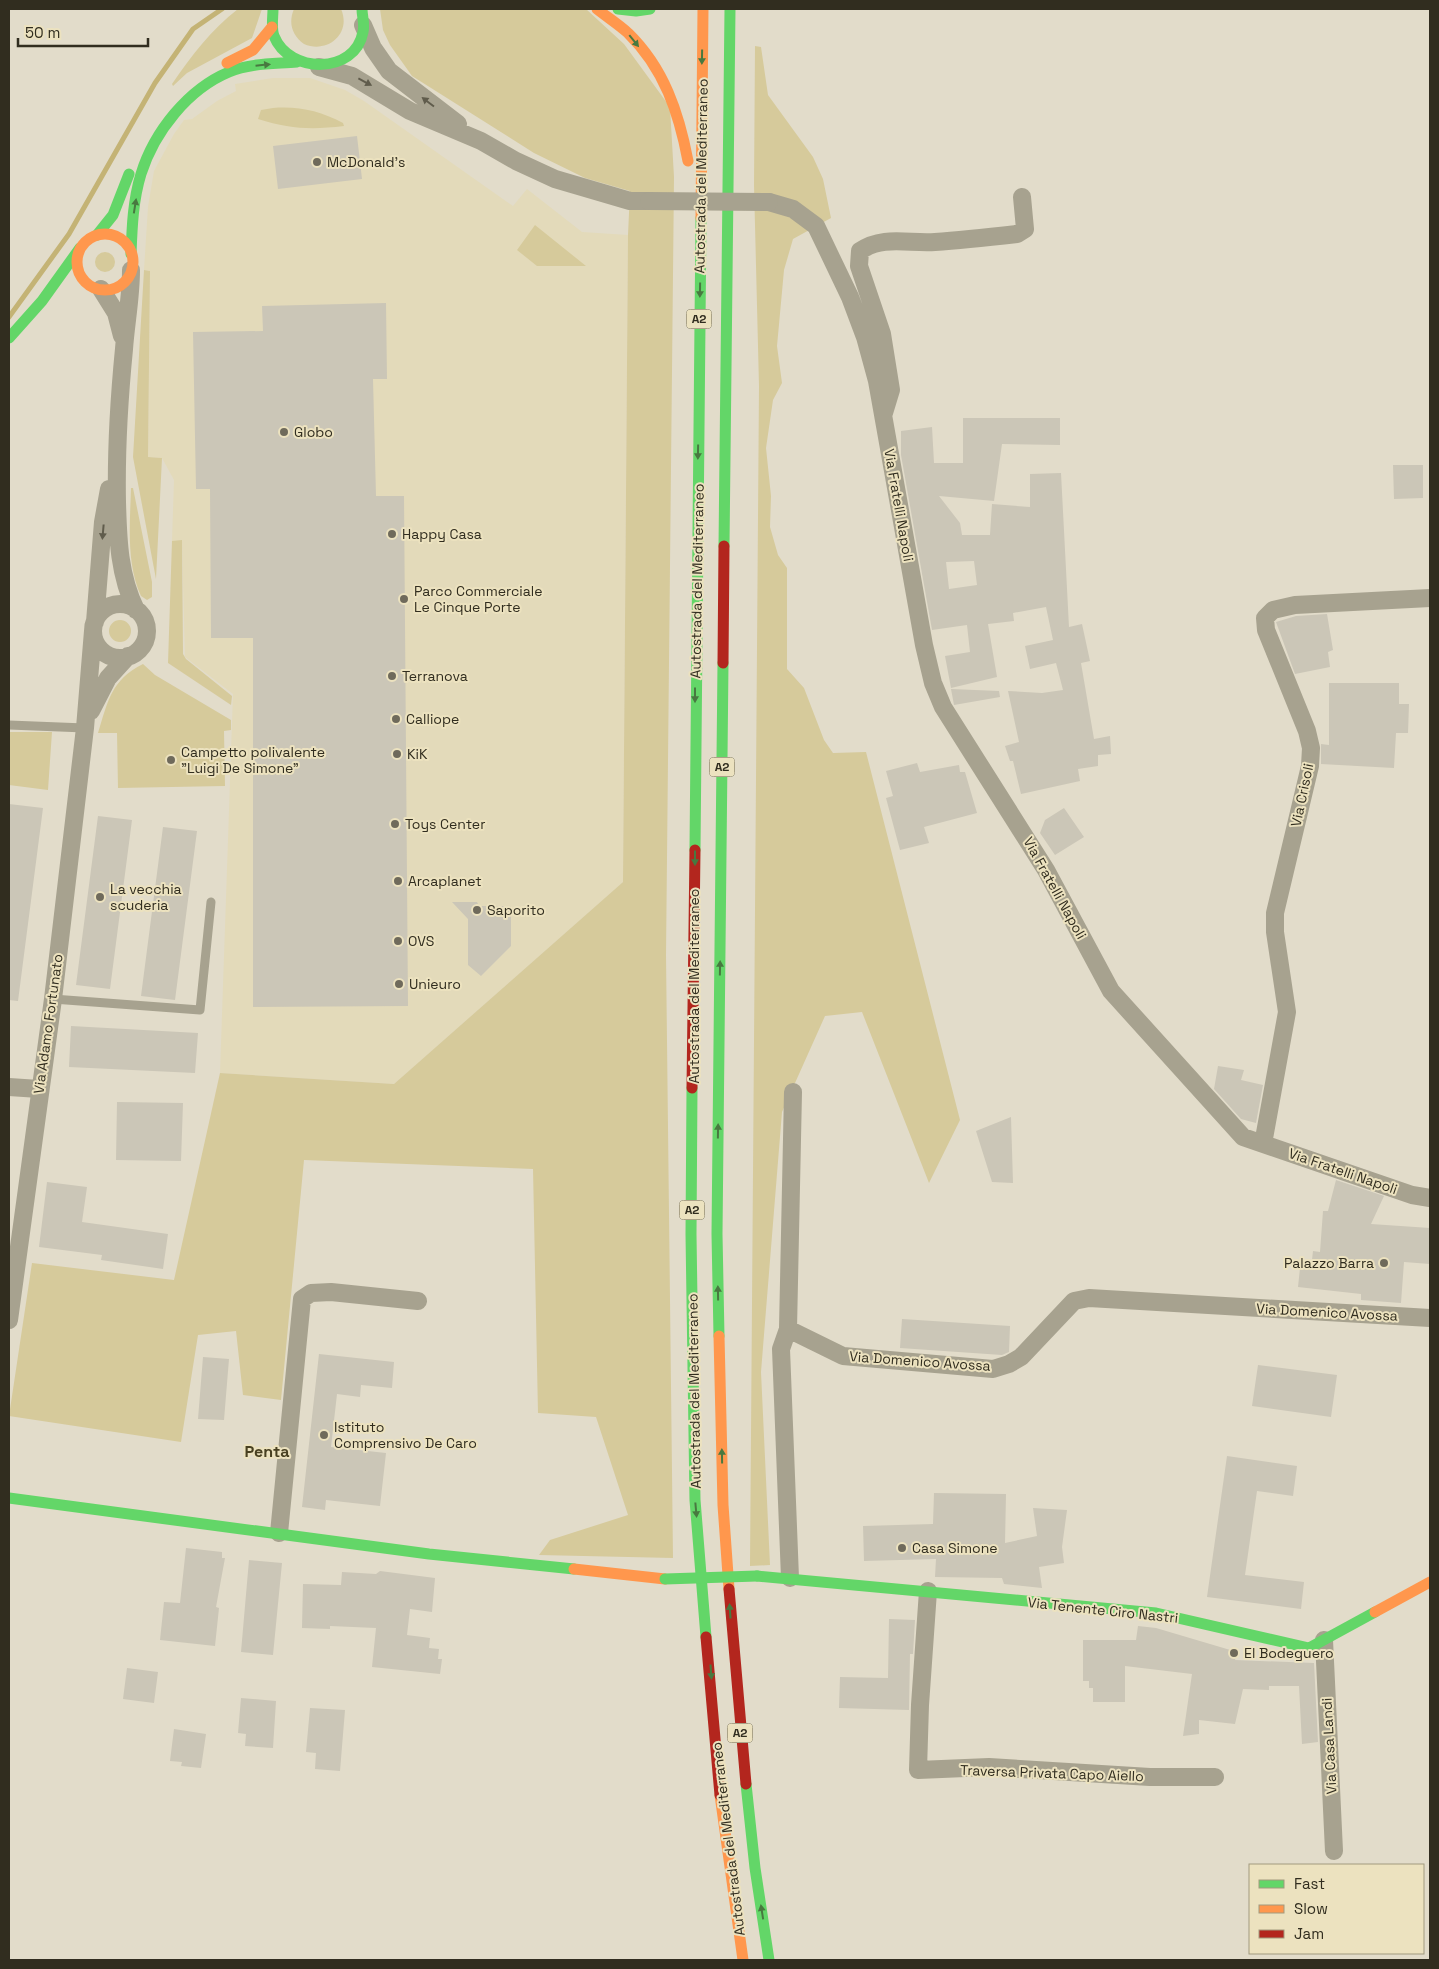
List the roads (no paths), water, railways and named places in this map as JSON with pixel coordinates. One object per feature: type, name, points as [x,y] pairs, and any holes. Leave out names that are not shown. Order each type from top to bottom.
[{"type":"main road","points":[[273,9],[272,28],[280,48],[297,62],[319,67],[340,61],[349,54],[359,41],[363,14]]},
{"type":"main road","points":[[597,9],[628,33],[656,68],[671,92],[682,124],[690,176],[687,545],[696,629]]},
{"type":"main road","points":[[618,9],[636,11],[650,9]]},
{"type":"main road","name":"Autostrada del Mediterraneo","points":[[703,9],[691,1234],[695,1500],[719,1789],[743,1960]]},
{"type":"main road","name":"Autostrada del Mediterraneo","points":[[730,9],[731,106],[717,1234],[722,1504],[736,1686],[755,1868],[769,1960]]},
{"type":"main road","points":[[97,235],[113,215],[137,155],[151,130],[178,94],[195,79],[214,68],[249,54],[264,42],[272,28]]},
{"type":"main road","name":"Via Adamo Fortunato","points":[[131,262],[132,227],[140,175],[146,159],[181,106],[205,85],[230,71],[258,65],[297,62]]},
{"type":"main road","points":[[9,338],[42,301],[80,248],[90,238],[106,234],[122,240],[131,262],[123,283],[116,287],[96,288],[72,284],[62,286],[42,301]]},
{"type":"main road","points":[[80,248],[77,265],[84,280],[96,288]]},
{"type":"main road","name":"Via Tenente Ciro Nastri","points":[[9,1498],[429,1554],[665,1579],[757,1576],[790,1578],[1156,1613],[1309,1648],[1430,1582]]},
{"type":"main road","points":[[722,1504],[738,1557],[751,1706]]},
{"type":"street","name":"Via Fratelli Napoli","points":[[363,14],[373,48],[389,71],[481,141]]},
{"type":"street","name":"Via Fratelli Napoli","points":[[319,67],[352,76],[410,111],[481,141],[516,161],[555,179],[614,197],[649,201],[768,202],[793,209],[816,226],[850,297],[865,337],[883,415],[924,645],[933,683],[943,707],[1046,870],[1111,992],[1242,1137],[1412,1195],[1430,1198]]},
{"type":"street","name":"Via Fratelli Napoli","points":[[883,415],[891,390],[882,334],[859,266],[860,251],[868,245],[886,241],[933,242],[1017,234],[1025,229],[1022,197]]},
{"type":"street","name":"Via Adamo Fortunato","points":[[9,1320],[39,1089],[53,999],[85,728],[103,522],[116,449],[124,347],[131,302],[131,262]]},
{"type":"street","name":"Via Adamo Fortunato","points":[[96,288],[116,313],[124,347]]},
{"type":"street","name":"Via Adamo Fortunato","points":[[116,449],[121,568],[127,592],[136,610]]},
{"type":"street","name":"Via Crisoli","points":[[1263,1144],[1287,1012],[1275,932],[1275,913],[1310,766],[1311,748],[1307,731],[1266,630],[1265,618],[1272,610],[1295,605],[1430,598]]},
{"type":"street","points":[[112,605],[128,606],[136,610],[146,623],[146,638],[139,650],[128,656],[111,656],[98,647],[94,627],[99,614],[112,605]]},
{"type":"street","name":"Via Adamo Fortunato","points":[[85,728],[98,696],[108,678],[128,656]]},
{"type":"street","points":[[9,1087],[39,1089]]},
{"type":"street","points":[[790,1578],[781,1349],[788,1329],[793,1092]]},
{"type":"street","points":[[279,1533],[302,1299],[311,1293],[331,1292],[418,1301]]},
{"type":"street","name":"Via Domenico Avossa","points":[[788,1329],[843,1356],[993,1369],[1009,1364],[1021,1357],[1074,1301],[1090,1298],[1430,1318]]},
{"type":"street","name":"Traversa Privata Capo Aiello","points":[[928,1591],[920,1705],[918,1770],[989,1767],[1150,1777],[1216,1777]]},
{"type":"street","name":"Via Casa Landi","points":[[1324,1640],[1334,1851]]},
{"type":"lane","points":[[9,725],[85,728]]},
{"type":"lane","points":[[53,999],[200,1010],[211,902]]},
{"type":"waterway","points":[[9,317],[69,234],[155,83],[193,29],[222,9]]},
{"type":"place","name":"McDonald's","points":[[317,162]]},
{"type":"place","name":"Globo","points":[[284,432]]},
{"type":"place","name":"Happy Casa","points":[[392,534]]},
{"type":"place","name":"Parco Commerciale Le Cinque Porte","points":[[404,599]]},
{"type":"place","name":"Terranova","points":[[392,676]]},
{"type":"place","name":"Calliope","points":[[396,719]]},
{"type":"place","name":"KiK","points":[[397,754]]},
{"type":"place","name":"Campetto polivalente \"Luigi De Simone\"","points":[[171,760]]},
{"type":"place","name":"Toys Center","points":[[395,824]]},
{"type":"place","name":"Arcaplanet","points":[[398,881]]},
{"type":"place","name":"La vecchia scuderia","points":[[100,897]]},
{"type":"place","name":"Saporito","points":[[477,910]]},
{"type":"place","name":"OVS","points":[[398,941]]},
{"type":"place","name":"Unieuro","points":[[399,984]]},
{"type":"place","name":"Palazzo Barra","points":[[1384,1263]]},
{"type":"place","name":"Istituto Comprensivo De Caro","points":[[324,1435]]},
{"type":"place","name":"Casa Simone","points":[[902,1548]]},
{"type":"place","name":"El Bodeguero","points":[[1234,1653]]},
{"type":"district","name":"Penta","points":[[267,1451]]}]
